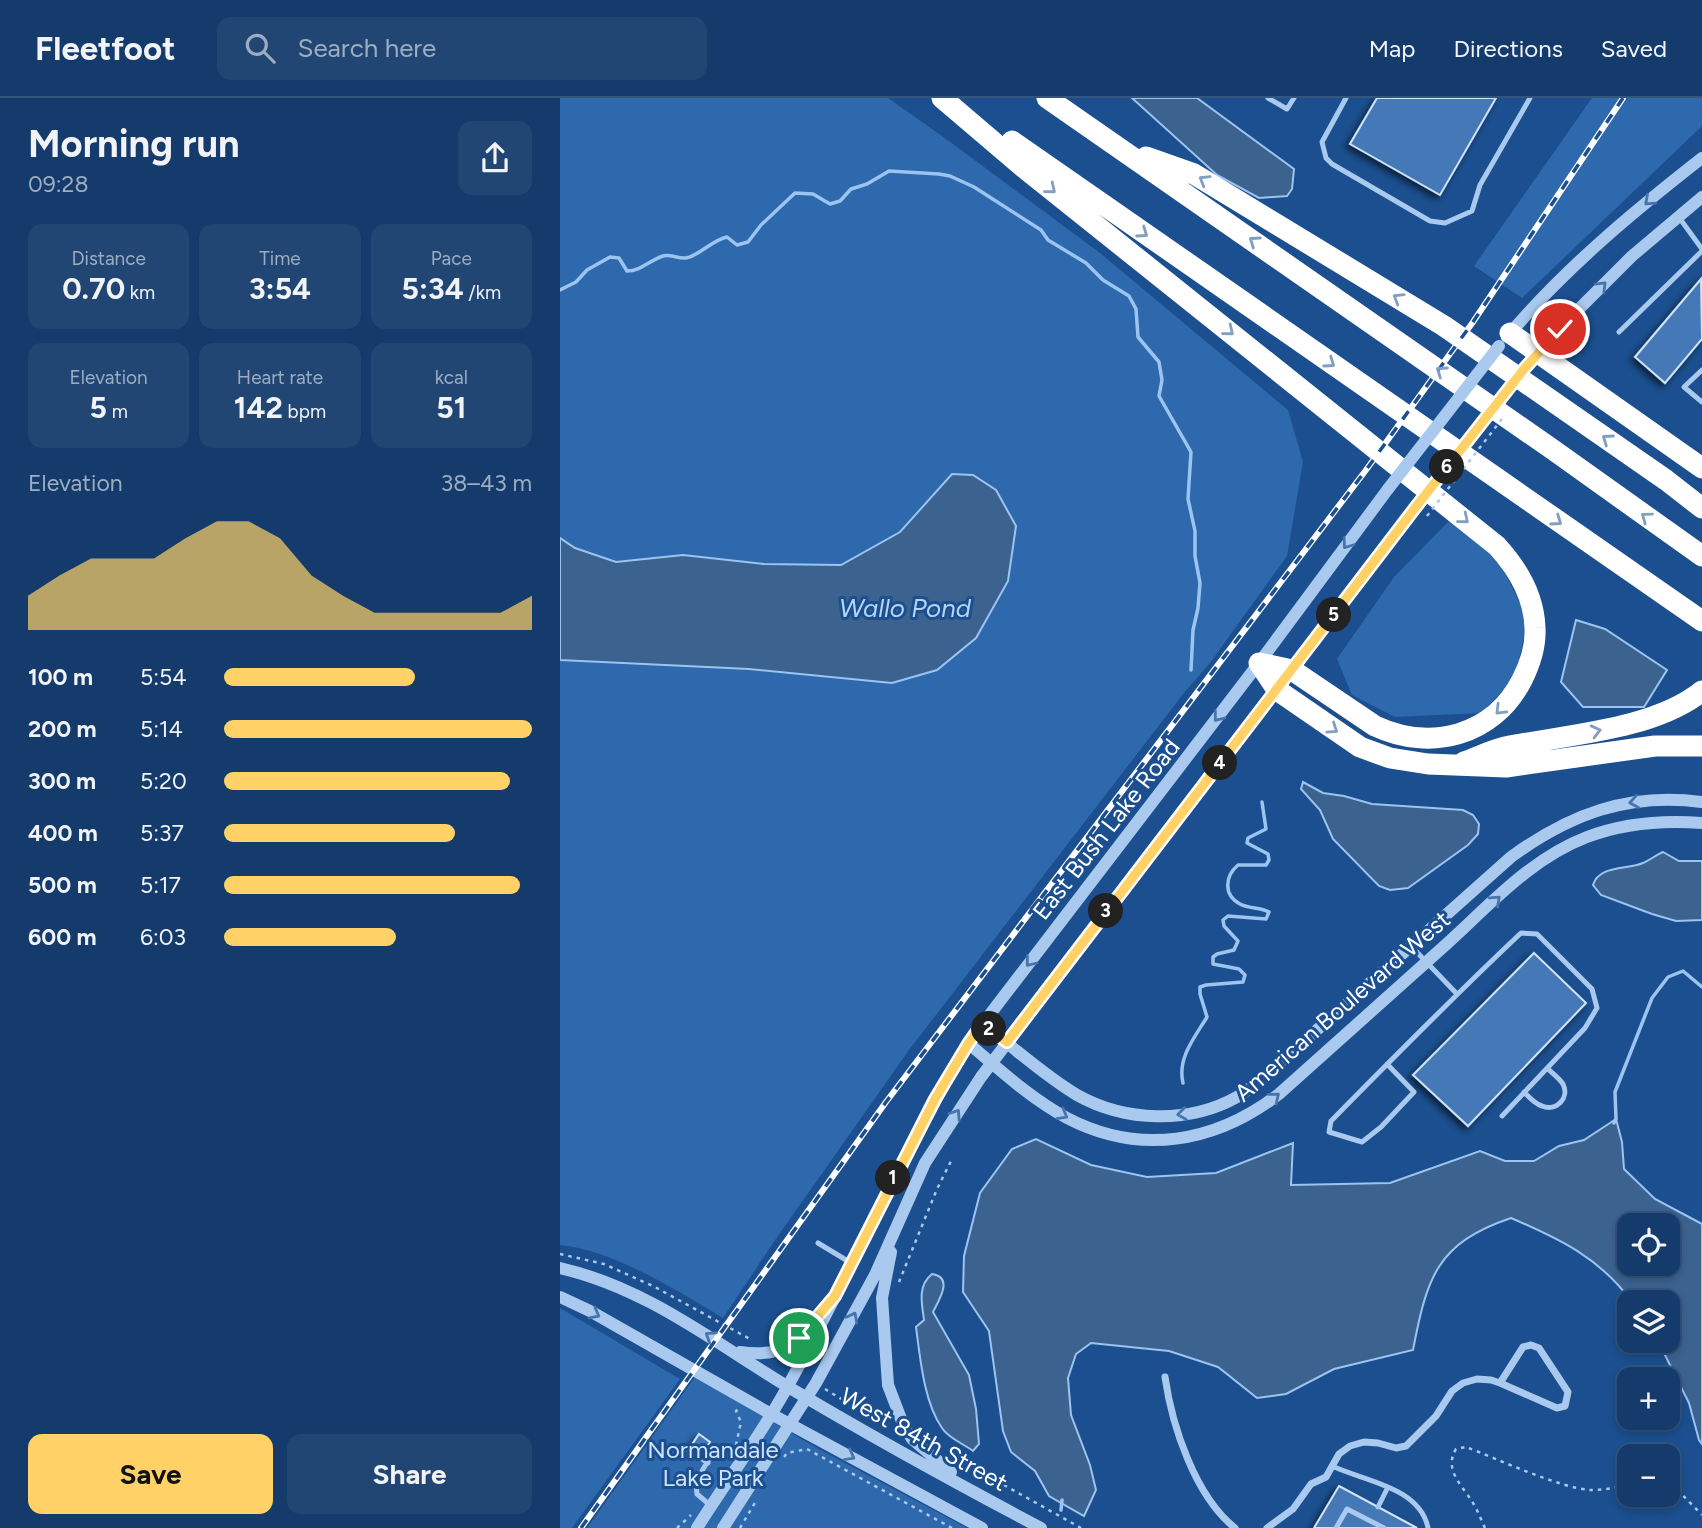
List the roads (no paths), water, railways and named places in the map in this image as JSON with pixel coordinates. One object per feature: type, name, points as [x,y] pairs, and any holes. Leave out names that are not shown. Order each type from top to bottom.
[{"type":"highway","points":[[944,98],[1008,139],[1702,621]]},
{"type":"highway","points":[[944,98],[1023,167],[1497,546],[1514,565],[1532,606],[1534,646],[1528,668],[1518,688],[1503,708],[1486,723],[1462,734],[1430,739],[1388,732],[1292,670],[1259,663]]},
{"type":"highway","points":[[1047,98],[1702,556]]},
{"type":"highway","points":[[1118,147],[1194,174],[1444,326],[1702,508]]},
{"type":"highway","points":[[1504,340],[1702,468]]},
{"type":"highway","points":[[1259,663],[1277,690],[1360,747],[1409,762],[1506,767],[1655,746],[1702,746]]},
{"type":"highway","points":[[1459,764],[1503,747],[1567,737],[1661,715],[1697,695]]},
{"type":"street","name":"East Bush Lake Road","points":[[697,1528],[707,1503],[788,1386],[930,1109],[982,1024],[1504,340],[1563,277],[1658,192],[1702,158]]},
{"type":"street","name":"East Bush Lake Road","points":[[723,1528],[816,1383],[892,1239],[925,1163],[991,1062],[1415,508],[1533,359],[1632,256],[1702,197]]},
{"type":"street","name":"American Boulevard West","points":[[982,1024],[1057,1082],[1078,1096],[1101,1106],[1149,1117],[1181,1115],[1215,1107],[1238,1097],[1263,1078],[1511,857],[1559,825],[1585,814],[1641,801],[1670,799],[1702,802]]},
{"type":"street","name":"American Boulevard West","points":[[968,1044],[1041,1102],[1092,1129],[1118,1137],[1146,1140],[1174,1140],[1201,1135],[1231,1125],[1257,1111],[1531,868],[1587,837],[1642,823],[1702,823]]},
{"type":"street","points":[[892,1239],[882,1298],[888,1385],[903,1424],[912,1439],[984,1498]]},
{"type":"street","points":[[560,1268],[606,1281],[664,1308],[788,1386]]},
{"type":"street","points":[[734,1352],[762,1355],[788,1346],[799,1338],[835,1296]]},
{"type":"street","points":[[560,1297],[600,1316],[771,1413]]},
{"type":"street","points":[[1267,1528],[1293,1509],[1311,1485],[1326,1477],[1339,1454],[1350,1446],[1364,1442],[1396,1448],[1406,1446],[1436,1416],[1452,1391],[1463,1383],[1477,1379],[1491,1380],[1557,1408],[1565,1406],[1568,1399],[1568,1392],[1539,1348],[1531,1345],[1523,1347],[1500,1383]]},
{"type":"street","points":[[1165,1377],[1168,1400],[1187,1458],[1205,1490],[1227,1522],[1235,1528]]},
{"type":"street","name":"West 84th Street","points":[[788,1386],[1041,1528]]},
{"type":"street","name":"West 84th Street","points":[[771,1413],[982,1528]]},
{"type":"lane","points":[[1268,98],[1287,109],[1294,98]]},
{"type":"lane","points":[[1346,98],[1322,142],[1326,158],[1332,164],[1437,223],[1445,223],[1472,211],[1480,186],[1530,98]]},
{"type":"lane","points":[[1619,332],[1702,250],[1678,216]]},
{"type":"lane","points":[[1702,370],[1684,387],[1702,402]]},
{"type":"lane","points":[[1387,1064],[1414,1093],[1381,1127],[1362,1142],[1329,1132],[1331,1121],[1387,1064],[1457,994],[1521,933],[1537,934],[1592,989],[1597,1008],[1585,1028],[1502,1116]]},
{"type":"lane","points":[[1411,946],[1457,994]]},
{"type":"lane","points":[[1524,1092],[1544,1108],[1553,1108],[1560,1104],[1565,1088],[1547,1068]]},
{"type":"lane","points":[[818,1243],[852,1264]]},
{"type":"lane","points":[[707,1503],[697,1494],[696,1487],[718,1447]]},
{"type":"lane","points":[[685,1448],[708,1463]]},
{"type":"lane","points":[[1332,1466],[1409,1498],[1426,1517],[1428,1528]]},
{"type":"lane","points":[[1378,1507],[1388,1487]]},
{"type":"lane","points":[[1336,1528],[1347,1509],[1384,1528]]},
{"type":"water","points":[[1132,98],[1197,98],[1294,169],[1292,189],[1287,196],[1259,198],[1217,175]]},
{"type":"water","name":"Wallo Pond","points":[[952,474],[973,475],[996,490],[1016,526],[1008,581],[976,638],[937,670],[892,683],[749,669],[560,660],[560,538],[575,548],[616,562],[683,555],[764,564],[841,565],[900,532]]},
{"type":"water","points":[[1576,620],[1605,629],[1667,670],[1644,707],[1583,707],[1561,682]]},
{"type":"water","points":[[1303,782],[1323,793],[1372,804],[1463,810],[1473,815],[1479,824],[1478,834],[1468,845],[1408,888],[1390,890],[1379,886],[1333,839],[1320,810],[1301,789]]},
{"type":"water","points":[[1663,852],[1679,861],[1702,861],[1702,920],[1676,921],[1652,914],[1601,895],[1593,885],[1601,874],[1607,871],[1643,863]]},
{"type":"water","points":[[1616,1119],[1622,1142],[1624,1169],[1655,1199],[1702,1224],[1702,1444],[1689,1403],[1680,1385],[1680,1367],[1671,1367],[1664,1353],[1680,1353],[1680,1290],[1622,1290],[1578,1251],[1511,1218],[1466,1239],[1440,1266],[1424,1302],[1413,1350],[1334,1369],[1286,1394],[1257,1398],[1218,1367],[1169,1351],[1091,1343],[1076,1354],[1068,1378],[1071,1415],[1090,1465],[1096,1490],[1084,1516],[1049,1496],[1035,1471],[1011,1452],[1003,1431],[989,1331],[963,1292],[964,1256],[980,1193],[1012,1149],[1036,1139],[1091,1165],[1147,1177],[1216,1173],[1293,1143],[1291,1185],[1390,1183],[1480,1151],[1505,1161],[1534,1161],[1559,1146],[1584,1140]]},
{"type":"water","points":[[932,1274],[939,1276],[944,1284],[933,1312],[969,1375],[979,1444],[973,1451],[942,1428],[931,1406],[924,1379],[916,1327],[924,1320],[922,1290]]},
{"type":"waterway","points":[[560,290],[576,282],[587,270],[610,257],[619,258],[627,271],[632,271],[663,256],[691,257],[727,237],[737,245],[748,242],[761,225],[795,193],[813,194],[830,204],[840,201],[851,189],[867,184],[889,171],[950,176],[974,187],[1041,230],[1048,240],[1086,263],[1103,280],[1129,296],[1136,309],[1138,337],[1159,362],[1162,380],[1159,396],[1191,452],[1188,499],[1195,531],[1195,556],[1200,583],[1193,630],[1191,670]]},
{"type":"waterway","points":[[1183,1083],[1185,1056],[1207,1017],[1200,987],[1243,982],[1245,975],[1239,969],[1213,964],[1213,957],[1234,950],[1238,941],[1224,926],[1223,920],[1228,916],[1266,919],[1269,912],[1240,904],[1228,891],[1230,874],[1238,865],[1266,865],[1269,860],[1268,854],[1247,843],[1248,838],[1266,829],[1262,802]]},
{"type":"waterway","points":[[1614,1123],[1615,1092],[1652,998],[1668,977],[1683,971],[1702,987]]},
{"type":"waterway","points":[[1061,1510],[1062,1500]]},
{"type":"railway","points":[[581,1528],[886,1102],[1366,470],[1473,322],[1623,98]]},
{"type":"park label","name":"Normandale Lake Park","points":[[713,1463]]}]
